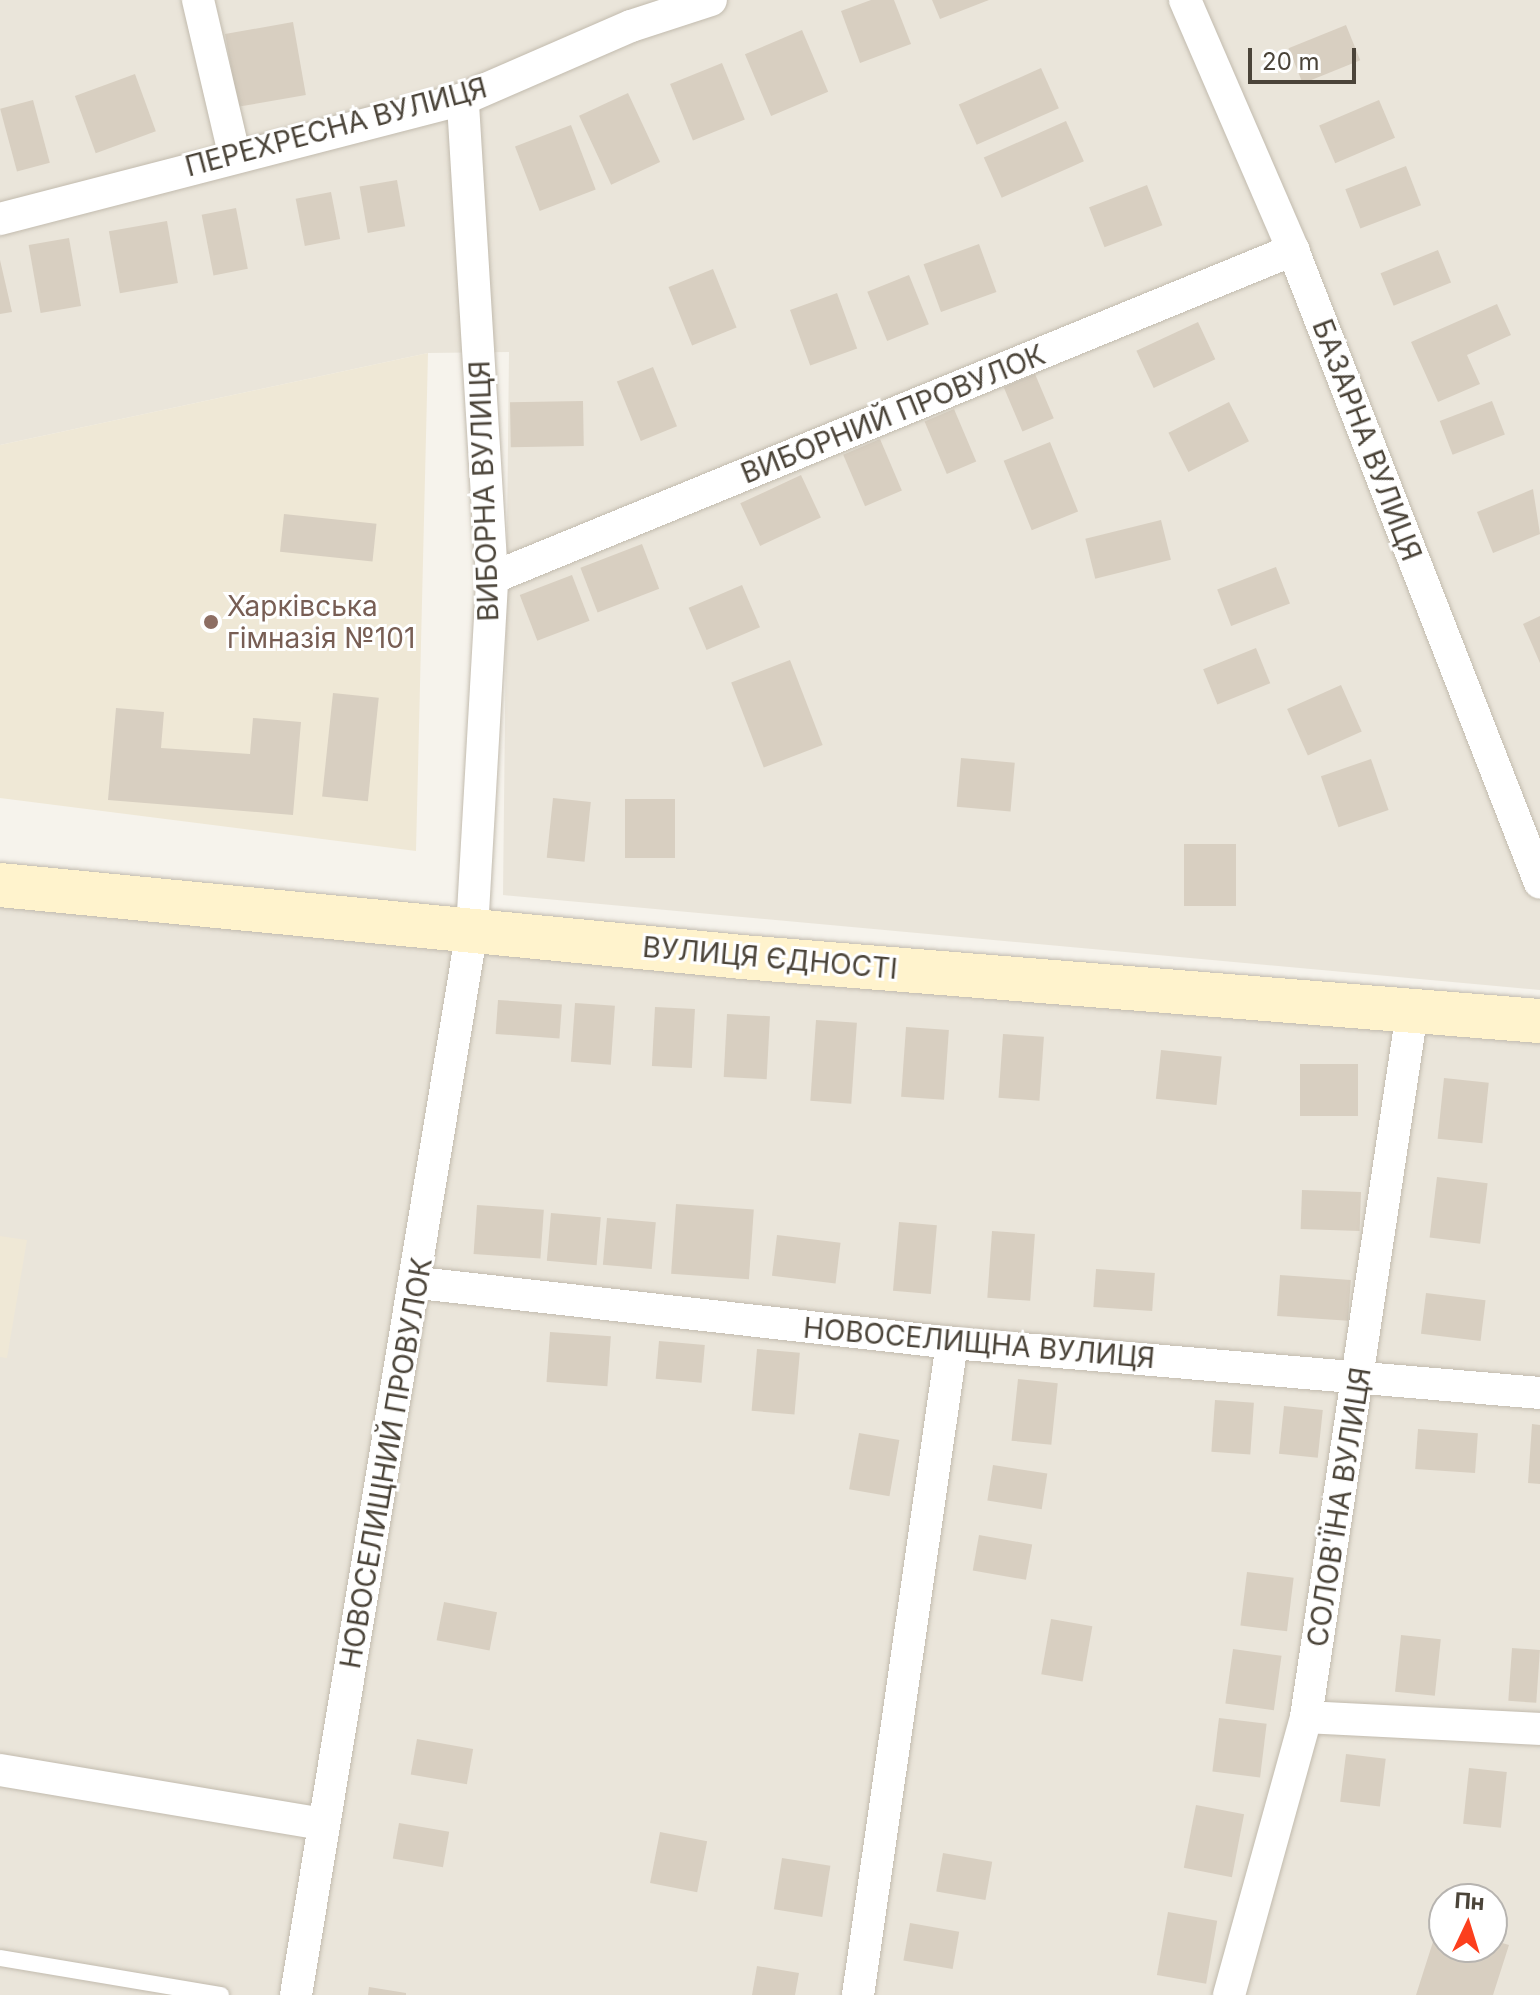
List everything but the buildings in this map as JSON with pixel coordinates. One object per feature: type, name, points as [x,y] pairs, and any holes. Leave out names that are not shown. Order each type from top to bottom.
[{"type":"main road","name":"ВУЛИЦЯ ЄДНОСТІ","points":[[0,885],[472,930],[1540,1021]]},
{"type":"street","points":[[198,0],[234,154]]},
{"type":"street","name":"ПЕРЕХРЕСНА ВУЛИЦЯ","points":[[0,219],[234,154],[463,99],[627,13],[711,0]]},
{"type":"street","name":"БАЗАРНА ВУЛИЦЯ","points":[[1185,0],[1293,250],[1540,883]]},
{"type":"street","name":"ВИБОРНА ВУЛИЦЯ","points":[[463,99],[492,578],[472,930]]},
{"type":"street","name":"ВИБОРНИЙ ПРОВУЛОК","points":[[492,578],[1293,250]]},
{"type":"street","name":"НОВОСЕЛИЩНИЙ ПРОВУЛОК","points":[[296,1995],[323,1824],[419,1283],[472,930]]},
{"type":"street","name":"СОЛОВ'ЇНА ВУЛИЦЯ","points":[[1229,1995],[1306,1717],[1360,1377],[1412,1012]]},
{"type":"street","name":"НОВОСЕЛИЩНА ВУЛИЦЯ","points":[[419,1283],[952,1343],[1540,1393]]},
{"type":"street","points":[[858,1995],[952,1343]]},
{"type":"street","points":[[1306,1717],[1540,1729]]},
{"type":"street","points":[[0,1770],[323,1824]]},
{"type":"lane","points":[[0,1958],[221,1995]]},
{"type":"shaded area","points":[[0,0],[1540,0],[1540,990],[503,895],[509,352],[428,353],[0,445]]},
{"type":"shaded area","name":"Харківська гімназія №101","points":[[428,353],[416,851],[0,798],[0,445]]},
{"type":"shaded area","points":[[0,906],[1540,1041],[1540,1995],[0,1995]]},
{"type":"shaded area","points":[[0,1236],[27,1240],[7,1358],[0,1357]]},
{"type":"place","name":"Харківська гімназія №101","points":[[211,622]]}]
